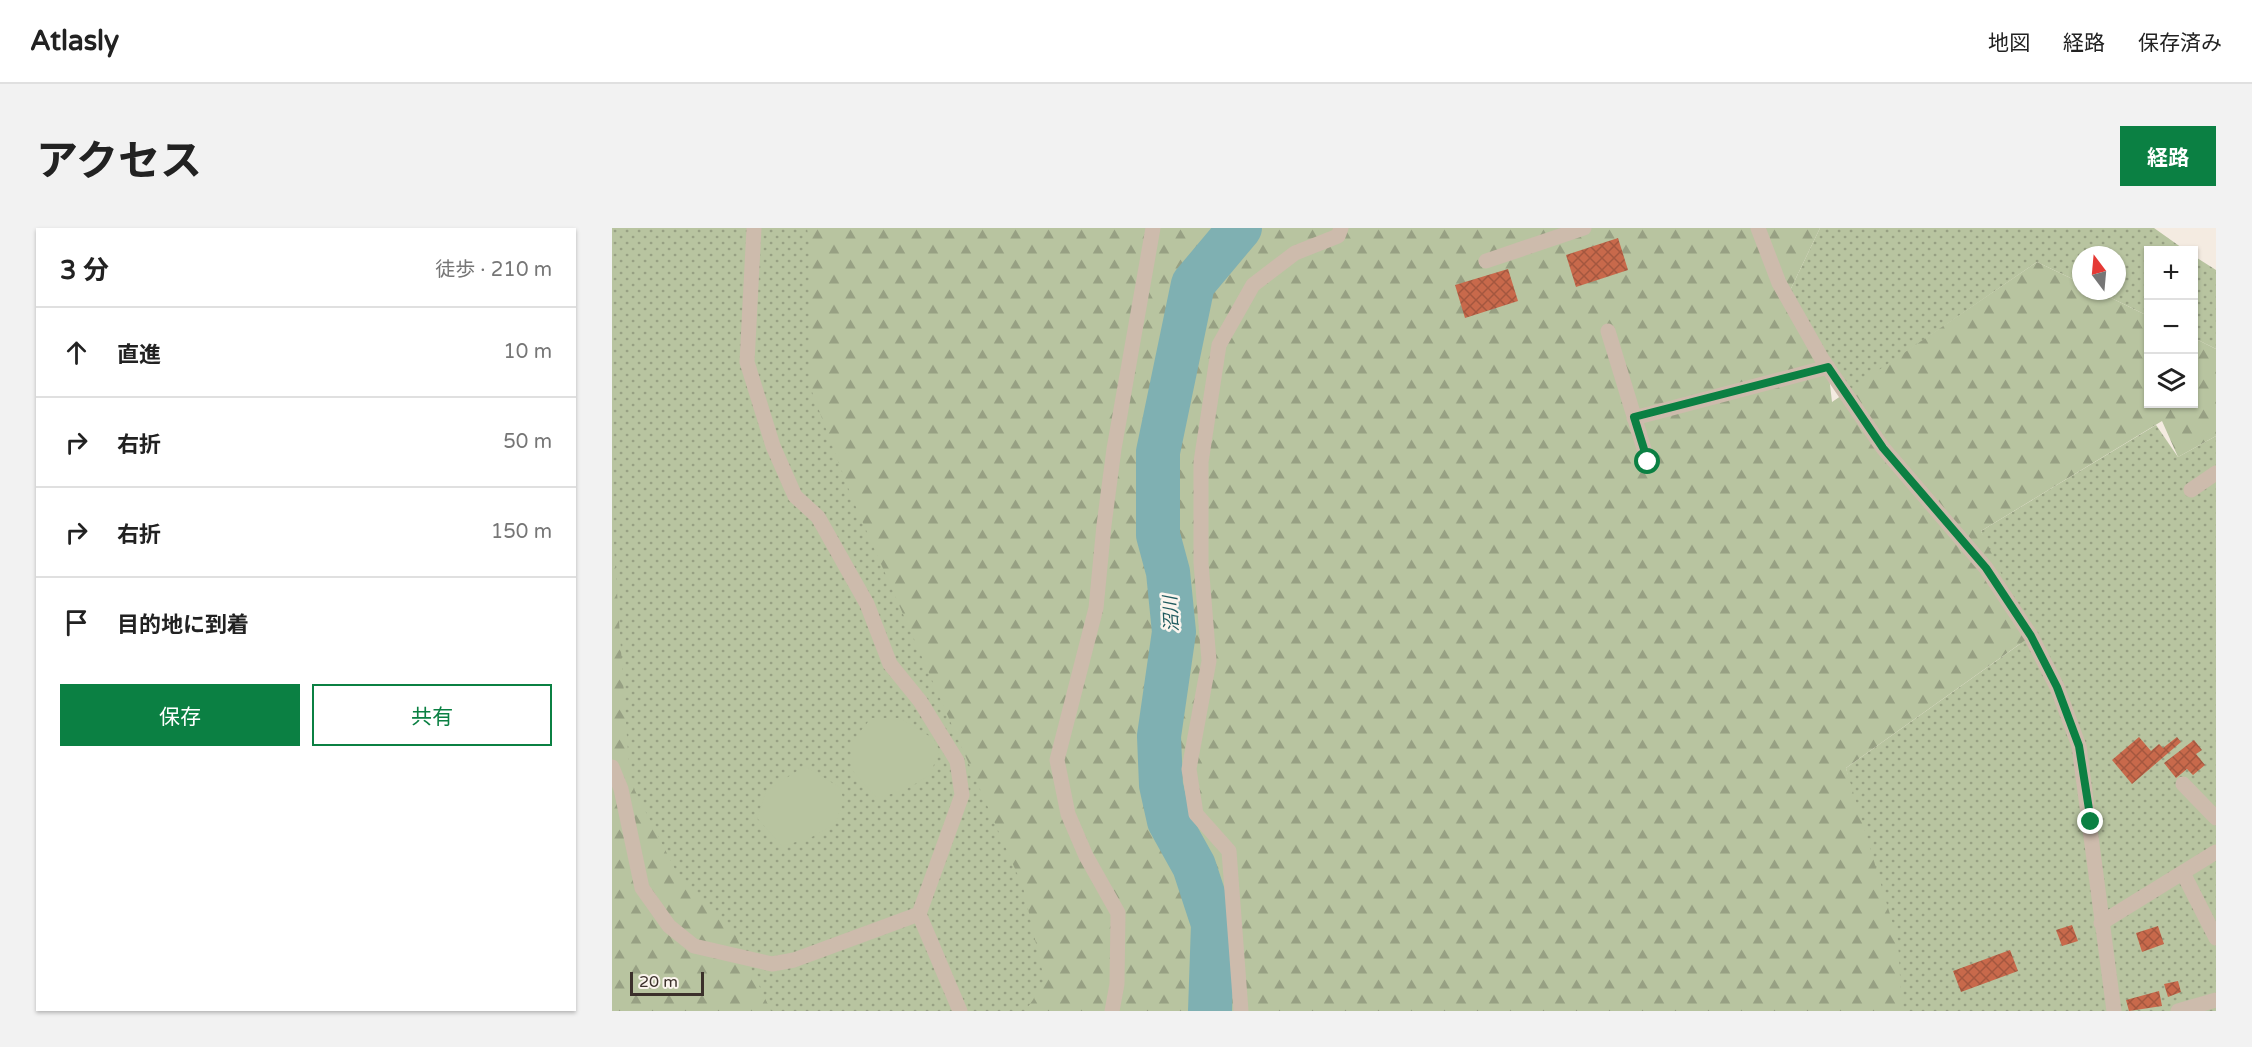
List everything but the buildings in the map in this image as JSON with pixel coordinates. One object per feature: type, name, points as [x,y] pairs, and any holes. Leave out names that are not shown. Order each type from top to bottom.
[{"type":"street","points":[[754,228],[747,362],[773,446],[795,496],[818,518],[867,604],[890,664],[920,701],[957,761],[962,795],[920,914],[960,1011]]},
{"type":"street","points":[[1112,1011],[1117,984],[1118,913],[1086,856],[1068,814],[1057,760],[1096,608],[1114,449],[1153,228]]},
{"type":"street","points":[[1241,1011],[1229,851],[1196,814],[1189,769],[1209,661],[1201,563],[1201,462],[1218,345],[1253,285],[1295,253],[1338,236],[1341,228]]},
{"type":"street","points":[[1486,261],[1584,228]]},
{"type":"street","points":[[1758,228],[1779,284],[1828,367],[1883,448],[1986,568],[2031,636],[2057,687],[2079,746],[2091,822],[2114,1011]]},
{"type":"street","points":[[1608,331],[1648,462]]},
{"type":"street","points":[[1634,417],[1828,367]]},
{"type":"street","points":[[2191,490],[2216,472]]},
{"type":"street","points":[[612,766],[621,789],[642,888],[669,926],[694,946],[772,964],[794,960],[920,914]]},
{"type":"street","points":[[2183,784],[2216,818]]},
{"type":"street","points":[[2102,923],[2216,852]]},
{"type":"street","points":[[2183,873],[2216,938]]},
{"type":"street","points":[[2178,1011],[2216,1000]]},
{"type":"green space","points":[[612,228],[880,228],[1052,1011],[612,1011]]},
{"type":"green space","points":[[807,228],[1820,228],[1784,303],[1828,367],[1832,402],[2037,262],[2072,279],[2072,300],[2115,300],[2144,314],[2144,408],[2198,408],[2198,340],[2216,349],[2216,436],[2178,457],[2162,421],[1981,531],[2031,636],[1846,768],[1898,941],[1902,1011],[1025,1011],[1045,983],[1023,887],[852,498],[811,389],[811,255]]},
{"type":"green space","points":[[1820,228],[2154,228],[2179,246],[2144,246],[2144,314],[2115,300],[2126,300],[2126,246],[2072,246],[2072,279],[2037,262],[1841,397],[1784,303]]},
{"type":"green space","points":[[2198,259],[2216,270],[2216,349],[2198,340]]},
{"type":"green space","points":[[2156,425],[2178,457],[2216,436],[2216,1011],[1901,1011],[1846,768],[2020,644],[1981,531]]},
{"type":"green space","points":[[612,519],[630,781],[679,877],[731,926],[771,1011],[612,1011]]},
{"type":"green space","points":[[871,718],[900,718],[934,739],[939,751],[930,775],[905,790],[877,798],[852,770],[852,742]]},
{"type":"green space","points":[[805,766],[839,787],[844,800],[835,824],[810,838],[782,846],[757,818],[766,791]]},
{"type":"waterway","name":"沼川","points":[[1210,1011],[1213,924],[1194,866],[1169,821],[1161,785],[1159,736],[1174,632],[1168,572],[1158,535],[1158,452],[1193,284],[1240,228]]},
{"type":"route","points":[[1648,462],[1634,417],[1828,367],[1883,448],[1986,568],[2031,636],[2057,687],[2079,746],[2091,822]]}]
